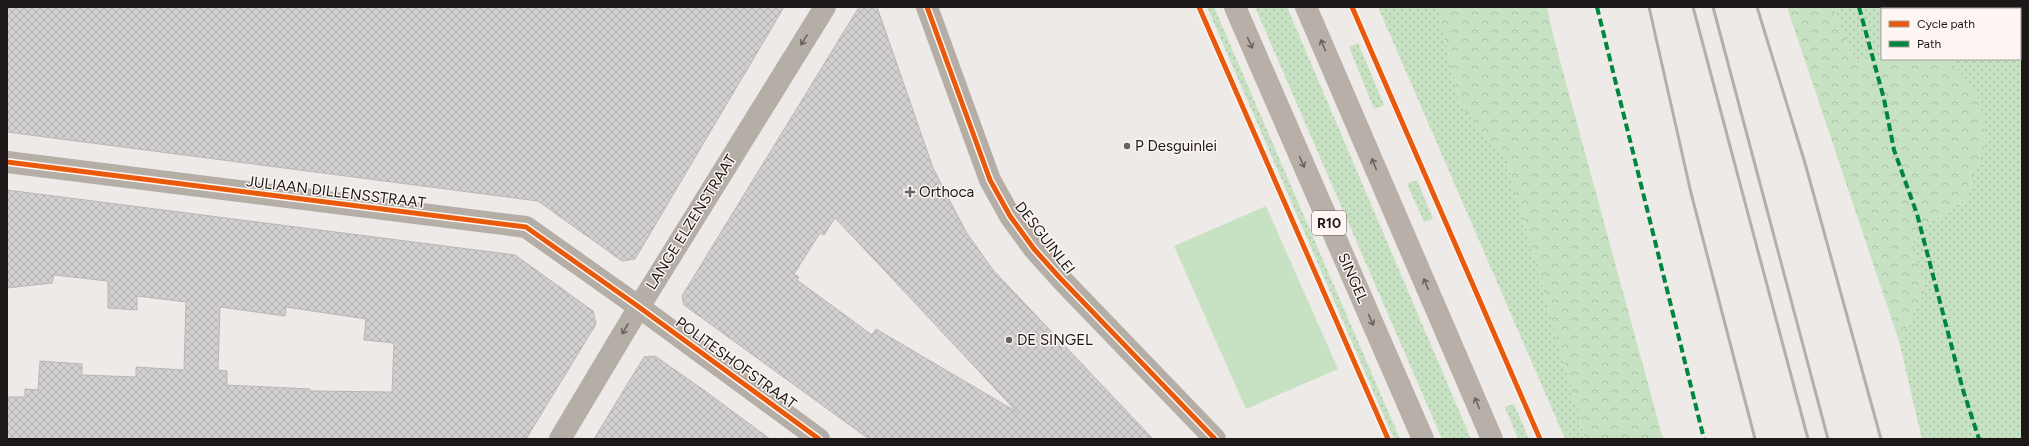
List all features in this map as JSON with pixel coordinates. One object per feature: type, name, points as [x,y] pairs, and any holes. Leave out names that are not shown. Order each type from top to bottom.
[{"type":"main road","name":"SINGEL","points":[[1235,7],[1423,439]]},
{"type":"main road","points":[[1306,7],[1492,439]]},
{"type":"street","name":"LANGE ELZENSTRAAT","points":[[560,439],[639,307],[824,7]]},
{"type":"street","name":"DESGUINLEI","points":[[927,7],[990,180],[1010,216],[1034,248],[1060,278],[1215,439]]},
{"type":"street","name":"JULIAAN DILLENSSTRAAT","points":[[7,162],[526,227],[639,307]]},
{"type":"street","name":"POLITESHOFSTRAAT","points":[[639,307],[819,439]]},
{"type":"green space","points":[[1207,7],[1214,7],[1400,439],[1394,439]]},
{"type":"green space","points":[[1255,7],[1287,7],[1471,439],[1442,439]]},
{"type":"green space","points":[[1378,7],[1438,7],[1460,105],[1507,161],[1585,439],[1565,439]]},
{"type":"green space","points":[[1438,7],[1547,7],[1553,35],[1663,439],[1585,439],[1507,161],[1460,105]]},
{"type":"green space","points":[[1787,7],[1837,7],[1835,12],[1853,59],[1885,61],[1941,60],[1952,62],[1979,99],[1987,142],[1966,199],[1932,222],[1912,243],[1925,291],[1899,341]]},
{"type":"green space","points":[[1837,7],[2010,7],[1881,8],[1881,60],[1892,60],[1885,61],[1853,59],[1835,12]]},
{"type":"green space","points":[[2021,36],[2022,38],[2022,439],[1922,439],[1899,341],[1925,291],[1912,243],[1932,222],[1966,199],[1952,62],[1941,60],[2021,60]]},
{"type":"green space","points":[[1358,43],[1384,105],[1374,109],[1349,47]]},
{"type":"green space","points":[[1417,180],[1433,219],[1424,222],[1407,184]]},
{"type":"green space","points":[[1266,206],[1338,369],[1246,409],[1174,246]]},
{"type":"green space","points":[[1514,404],[1529,439],[1518,439],[1505,407]]},
{"type":"building","points":[[7,7],[784,7],[635,259],[622,261],[538,201],[7,132]]},
{"type":"building","points":[[859,7],[877,7],[933,168],[966,232],[993,270],[1153,439],[869,439],[684,305],[682,296]],"holes":[[[835,218],[1017,412],[876,329],[872,335],[797,280],[799,277],[794,274],[820,233],[824,235]]]},
{"type":"building","points":[[7,190],[515,255],[593,311],[596,324],[526,439],[7,439],[7,397],[25,397],[25,389],[38,390],[40,361],[82,364],[82,375],[136,377],[136,367],[184,370],[186,302],[137,296],[137,310],[108,308],[108,281],[54,275],[52,283],[7,288]],"holes":[[[220,307],[285,316],[286,307],[366,319],[364,340],[394,343],[392,392],[310,391],[310,389],[227,385],[227,371],[218,370]]]},
{"type":"building","points":[[655,356],[770,439],[594,439],[644,357]]},
{"type":"railway","points":[[1649,7],[1691,193],[1755,439]]},
{"type":"railway","points":[[1693,7],[1808,439]]},
{"type":"railway","points":[[1713,7],[1828,439]]},
{"type":"railway","points":[[1757,7],[1805,163],[1881,439]]},
{"type":"marked path","points":[[1597,7],[1704,439]]},
{"type":"marked path","points":[[1859,7],[1884,99],[1894,150],[1917,214],[1963,390],[1979,439]]},
{"type":"cycle path","points":[[927,7],[990,180],[1010,216],[1034,249],[1060,278],[1215,439]]},
{"type":"cycle path","points":[[1199,7],[1388,439]]},
{"type":"cycle path","points":[[1352,7],[1540,439]]},
{"type":"cycle path","points":[[7,162],[526,227],[639,307],[819,439]]},
{"type":"place","name":"P Desguinlei","points":[[1127,146]]},
{"type":"place","name":"Orthoca","points":[[910,192]]},
{"type":"place","name":"DE SINGEL","points":[[1009,340]]}]
